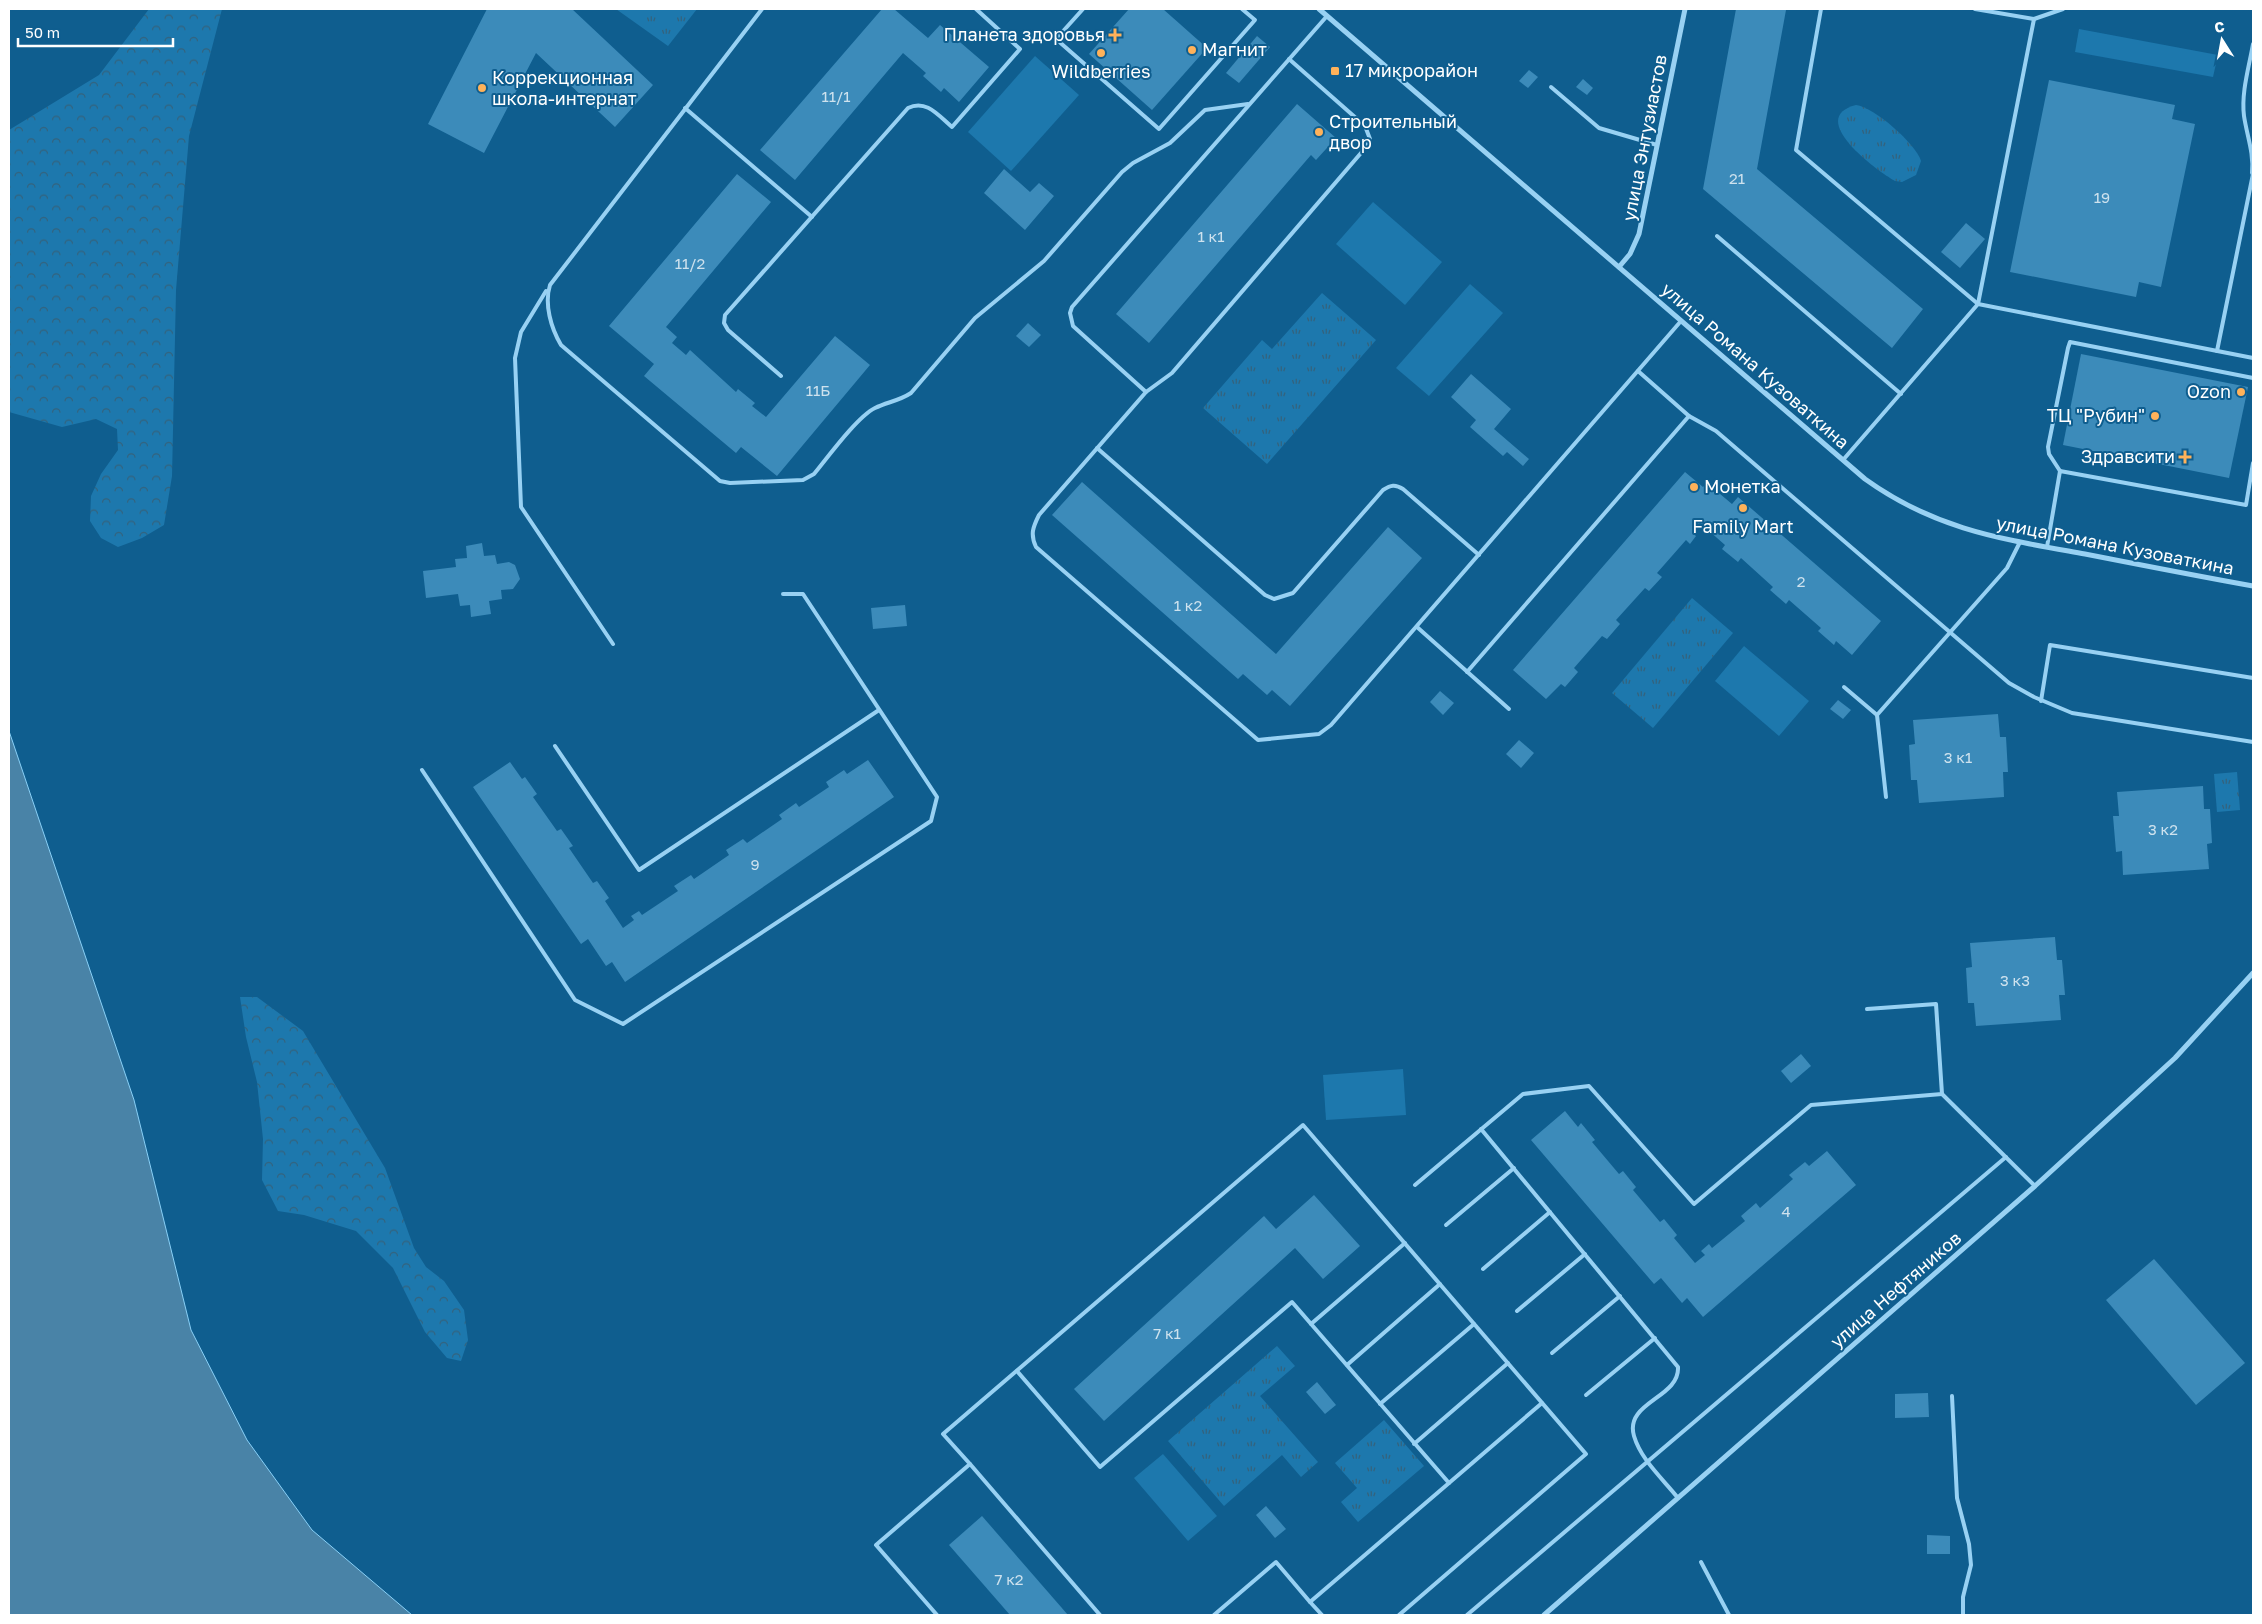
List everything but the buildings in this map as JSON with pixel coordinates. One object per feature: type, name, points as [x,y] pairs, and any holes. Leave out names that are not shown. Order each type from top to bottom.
[{"type":"street","name":"улица Романа Кузоваткина","points":[[1319,9],[1843,460],[1885,494],[1935,519],[1961,529],[2253,586]]},
{"type":"street","name":"улица Энтузиастов","points":[[1619,267],[1633,249],[1640,234],[1685,9]]},
{"type":"street","name":"улица Нефтяников","points":[[1544,1615],[2035,1186],[2175,1058],[2253,973]]},
{"type":"lane","points":[[613,644],[521,507],[515,358],[521,332],[550,285],[762,9]]},
{"type":"lane","points":[[781,376],[728,330],[724,323],[725,315],[908,108],[917,104],[926,106],[952,127],[1020,49],[976,9]]},
{"type":"lane","points":[[1083,9],[1056,40],[1159,129],[1255,20],[1242,9]]},
{"type":"lane","points":[[1821,9],[1796,150],[1978,304],[2253,358]]},
{"type":"lane","points":[[1976,9],[2034,19],[2063,9]]},
{"type":"lane","points":[[1146,392],[1074,326],[1070,313],[1072,307],[1327,16]]},
{"type":"lane","points":[[1843,460],[1978,304],[2034,19]]},
{"type":"lane","points":[[2217,351],[2253,173],[2252,150],[2244,117],[2243,102],[2253,44]]},
{"type":"lane","points":[[1289,59],[1365,126],[1370,139],[1368,146],[1172,373],[1146,392],[1039,515],[1033,526],[1032,537],[1036,547],[1258,740],[1272,740],[1325,731],[1682,321]]},
{"type":"lane","points":[[1551,87],[1599,128],[1657,145]]},
{"type":"lane","points":[[550,285],[546,296],[554,333],[561,345],[720,481],[730,483],[803,480],[814,474],[864,416],[875,408],[901,400],[911,393],[975,318],[1044,261],[1122,172],[1133,163],[1170,143],[1205,110],[1248,104]]},
{"type":"lane","points":[[685,108],[812,217]]},
{"type":"lane","points":[[1718,236],[1900,394]]},
{"type":"lane","points":[[2047,547],[2060,471],[2049,454],[2048,447],[2070,342],[2253,378]]},
{"type":"lane","points":[[1638,371],[1689,416],[1716,431],[2009,683],[2041,700],[2072,713],[2253,742]]},
{"type":"lane","points":[[1467,672],[1689,416]]},
{"type":"lane","points":[[1098,448],[1265,595],[1274,599],[1293,593],[1383,490],[1390,486],[1397,485],[1403,489],[1479,555]]},
{"type":"lane","points":[[2060,471],[2246,505],[2253,463]]},
{"type":"lane","points":[[1877,715],[2007,568],[2020,542]]},
{"type":"lane","points":[[422,770],[575,1000],[623,1024],[931,821],[937,797],[803,594],[783,594]]},
{"type":"lane","points":[[1417,627],[1510,709]]},
{"type":"lane","points":[[2041,700],[2050,646],[2253,678]]},
{"type":"lane","points":[[1844,687],[1877,715],[1886,797]]},
{"type":"lane","points":[[555,746],[639,870],[880,710]]},
{"type":"lane","points":[[1867,1009],[1936,1004],[1942,1094],[2035,1186]]},
{"type":"lane","points":[[1415,1185],[1523,1094],[1590,1086],[1694,1204],[1811,1105],[1942,1094]]},
{"type":"lane","points":[[1100,1615],[943,1434],[1303,1125],[1586,1454],[1399,1615]]},
{"type":"lane","points":[[1481,1129],[1678,1367],[1679,1375],[1674,1383],[1637,1414],[1633,1423],[1634,1435],[1647,1461],[1678,1498]]},
{"type":"lane","points":[[1467,1615],[2006,1157]]},
{"type":"lane","points":[[1446,1225],[1514,1168]]},
{"type":"lane","points":[[1483,1269],[1550,1212]]},
{"type":"lane","points":[[1311,1324],[1405,1243]]},
{"type":"lane","points":[[1517,1311],[1585,1254]]},
{"type":"lane","points":[[1347,1365],[1440,1284]]},
{"type":"lane","points":[[1552,1353],[1620,1296]]},
{"type":"lane","points":[[1017,1370],[1100,1467],[1292,1302],[1449,1483]]},
{"type":"lane","points":[[1380,1404],[1474,1324]]},
{"type":"lane","points":[[1586,1395],[1655,1338]]},
{"type":"lane","points":[[1414,1444],[1508,1363]]},
{"type":"lane","points":[[1952,1396],[1957,1498],[1969,1544],[1971,1565],[1963,1598],[1963,1615]]},
{"type":"lane","points":[[1310,1602],[1542,1403]]},
{"type":"lane","points":[[937,1615],[876,1545],[970,1464]]},
{"type":"lane","points":[[1214,1615],[1276,1562],[1322,1615]]},
{"type":"lane","points":[[1701,1562],[1729,1615]]},
{"type":"green space","points":[[149,9],[222,9],[189,136],[176,290],[172,476],[164,525],[142,538],[118,547],[101,538],[90,521],[91,496],[101,474],[118,450],[117,429],[96,419],[62,427],[9,412],[9,130],[99,75]]},
{"type":"green space","points":[[616,9],[697,9],[668,46]]},
{"type":"green space","points":[[2079,29],[2218,55],[2213,77],[2075,52]]},
{"type":"green space","points":[[1035,56],[1079,95],[1011,171],[968,132]]},
{"type":"green space","points":[[1856,105],[1864,107],[1883,119],[1911,145],[1921,161],[1916,175],[1902,182],[1895,181],[1874,167],[1850,144],[1841,132],[1838,121],[1842,112]]},
{"type":"green space","points":[[1373,202],[1442,262],[1405,305],[1336,244]]},
{"type":"green space","points":[[1470,284],[1503,313],[1429,396],[1396,368]]},
{"type":"green space","points":[[1322,293],[1376,340],[1267,464],[1203,408],[1262,340],[1272,349]]},
{"type":"green space","points":[[1692,598],[1733,633],[1653,728],[1612,693]]},
{"type":"green space","points":[[1744,646],[1809,701],[1779,736],[1715,681]]},
{"type":"green space","points":[[2237,772],[2240,810],[2217,812],[2214,774]]},
{"type":"green space","points":[[240,997],[257,997],[303,1031],[385,1168],[414,1248],[426,1267],[444,1281],[464,1310],[468,1340],[461,1361],[447,1358],[425,1332],[393,1268],[356,1231],[304,1215],[278,1211],[262,1180],[263,1139],[257,1082],[246,1037]]},
{"type":"green space","points":[[1403,1069],[1406,1115],[1326,1120],[1323,1075]]},
{"type":"green space","points":[[1277,1346],[1295,1366],[1260,1396],[1318,1462],[1301,1477],[1282,1455],[1224,1506],[1168,1441]]},
{"type":"green space","points":[[1384,1420],[1424,1466],[1358,1522],[1341,1502],[1357,1488],[1335,1463]]},
{"type":"green space","points":[[1163,1454],[1217,1516],[1188,1541],[1134,1478]]},
{"type":"shaded area","points":[[9,731],[134,1100],[191,1330],[247,1440],[312,1530],[412,1615],[9,1615]]},
{"type":"place","name":"Планета здоровья","points":[[1115,35]]},
{"type":"place","name":"Магнит","points":[[1192,50]]},
{"type":"place","name":"Wildberries","points":[[1101,53]]},
{"type":"place","name":"17 микрорайон","points":[[1335,71]]},
{"type":"place","name":"Коррекционная школа-интернат","points":[[482,88]]},
{"type":"place","name":"Строительный двор","points":[[1319,132]]},
{"type":"place","name":"Ozon","points":[[2241,392]]},
{"type":"place","name":"ТЦ \"Рубин\"","points":[[2155,416]]},
{"type":"place","name":"Здравсити","points":[[2185,457]]},
{"type":"place","name":"Монетка","points":[[1694,487]]},
{"type":"place","name":"Family Mart","points":[[1743,508]]}]
